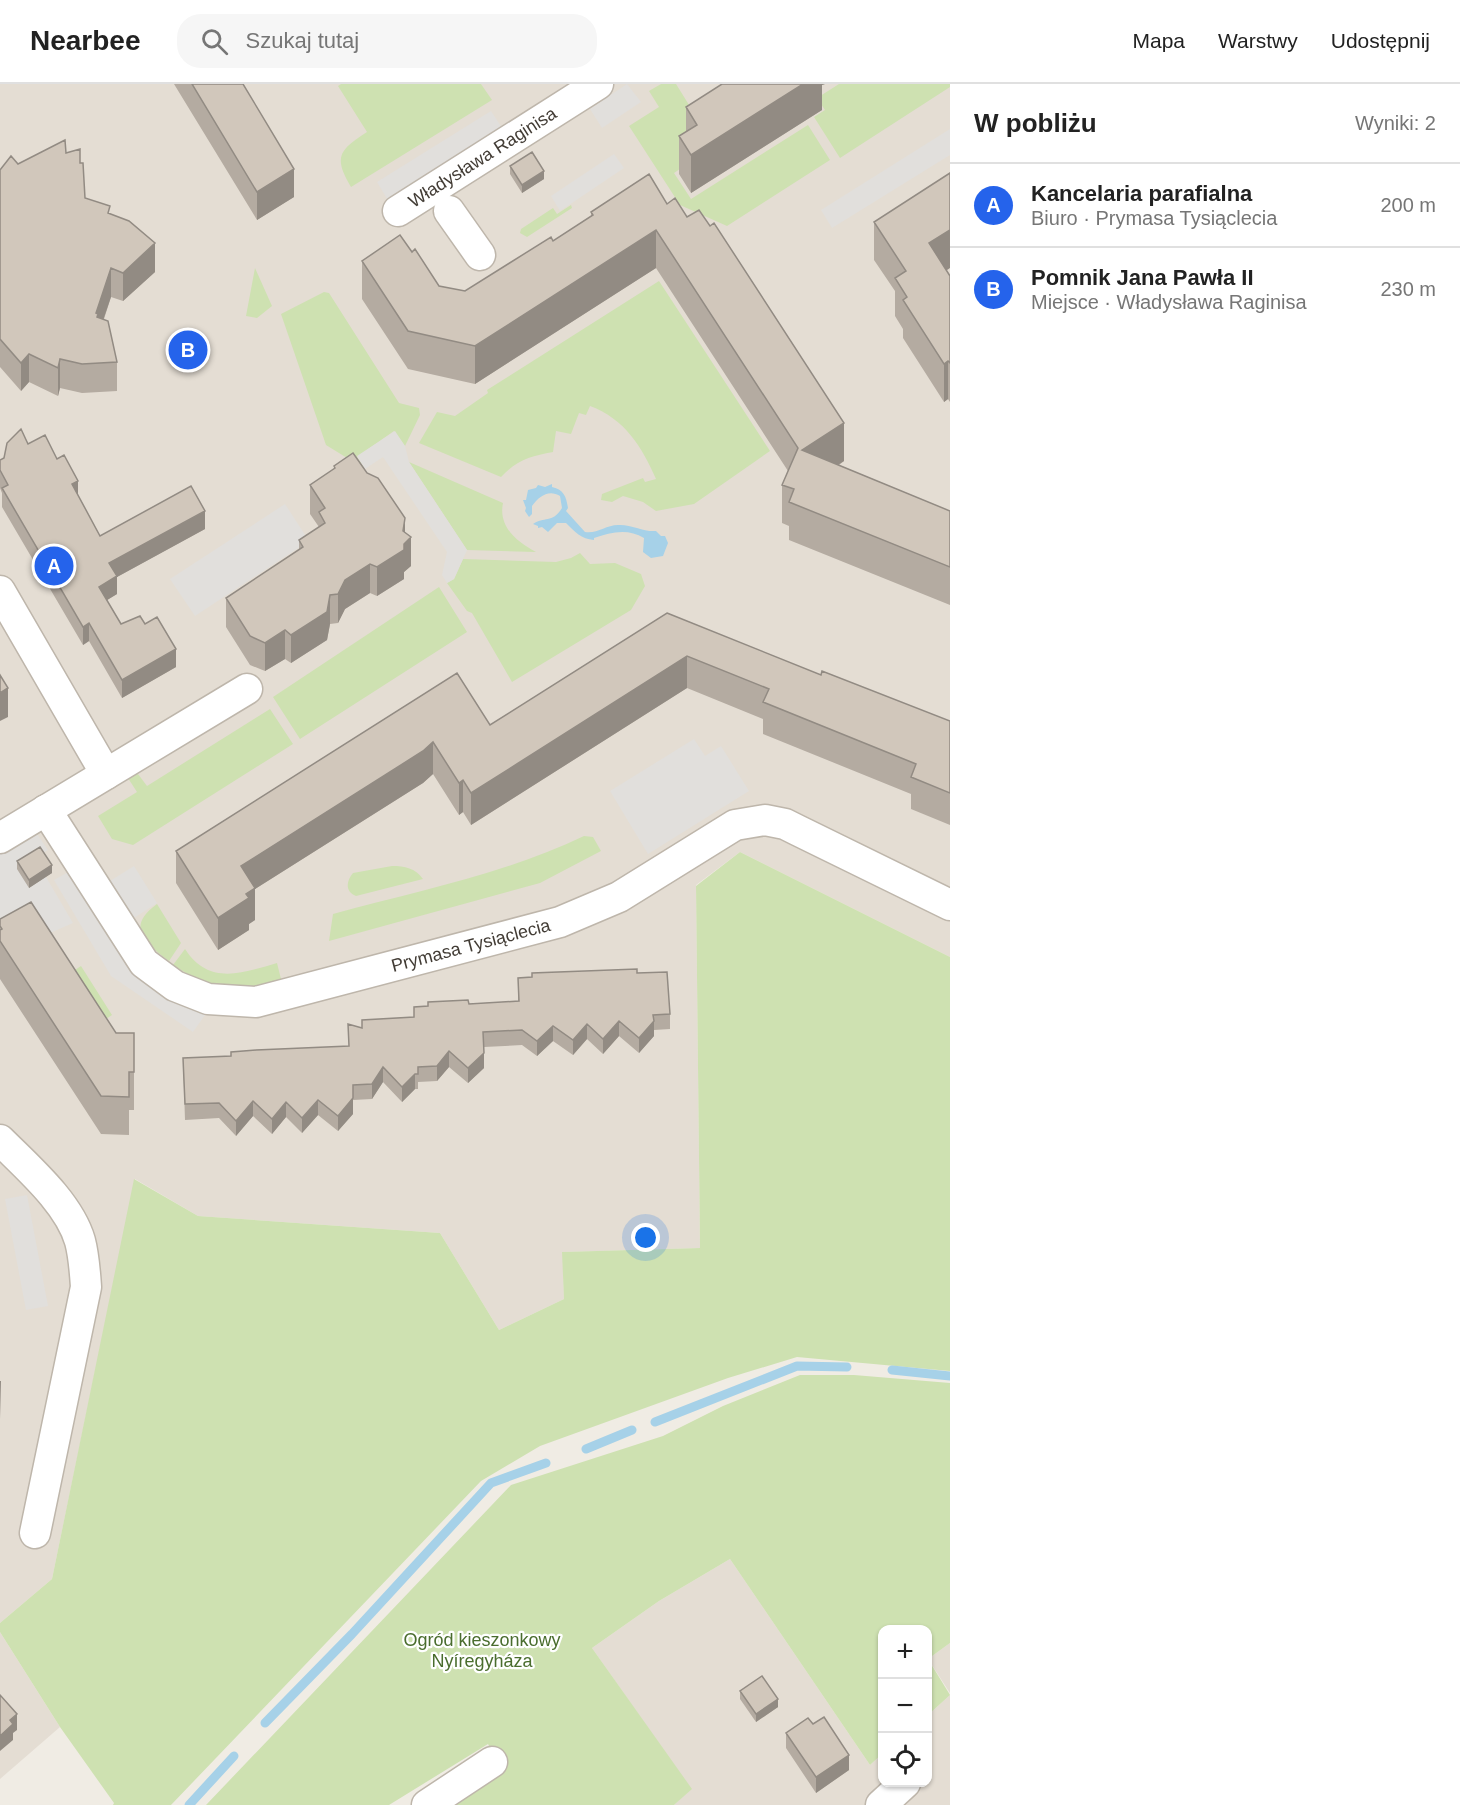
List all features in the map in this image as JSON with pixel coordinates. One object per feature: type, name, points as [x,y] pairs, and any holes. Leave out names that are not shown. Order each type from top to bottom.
[{"type":"street","name":"Władysława Raginisa","points":[[398,211],[598,84]]},
{"type":"street","points":[[449,211],[480,255]]},
{"type":"street","points":[[0,591],[106,774]]},
{"type":"street","points":[[0,838],[248,689]]},
{"type":"street","name":"Prymasa Tysiąclecia","points":[[46,810],[144,963],[175,986],[208,999],[256,1002],[560,922],[619,897],[735,825],[765,820],[785,824],[950,905]]},
{"type":"street","points":[[0,1140],[58,1201],[68,1215],[80,1240],[86,1287],[34,1533]]},
{"type":"street","points":[[428,1805],[492,1762]]},
{"type":"street","points":[[881,1805],[901,1787]]},
{"type":"shaded area","points":[[0,84],[950,84],[950,957],[740,852],[696,885],[700,1248],[563,1252],[564,1299],[499,1330],[440,1233],[198,1216],[135,1179],[52,1579],[0,1623]]},
{"type":"shaded area","points":[[627,84],[641,102],[602,128],[590,109]]},
{"type":"shaded area","points":[[491,111],[504,131],[389,202],[377,182]]},
{"type":"shaded area","points":[[950,129],[950,155],[832,228],[821,210]]},
{"type":"shaded area","points":[[614,154],[624,168],[560,211],[551,196]]},
{"type":"shaded area","points":[[395,431],[405,446],[409,462],[467,550],[454,579],[447,583],[442,575],[447,552],[383,457],[365,469],[357,456]]},
{"type":"shaded area","points":[[285,504],[309,541],[195,616],[170,579]]},
{"type":"shaded area","points":[[694,739],[705,756],[721,746],[749,791],[648,854],[610,791]]},
{"type":"shaded area","points":[[35,831],[48,850],[40,855],[46,877],[73,923],[41,937],[0,941],[0,852]]},
{"type":"shaded area","points":[[134,866],[157,903],[134,918],[110,881]]},
{"type":"shaded area","points":[[72,870],[126,961],[205,1015],[193,1032],[111,976],[54,880]]},
{"type":"shaded area","points":[[27,1195],[48,1306],[26,1310],[5,1199]]},
{"type":"shaded area","points":[[730,1559],[870,1765],[878,1758],[878,1787],[932,1787],[932,1711],[950,1695],[950,1805],[674,1805],[691,1789],[592,1648],[659,1601]]},
{"type":"shaded area","points":[[0,1632],[60,1727],[0,1779]]},
{"type":"shaded area","points":[[950,1643],[950,1693],[932,1665],[932,1656]]},
{"type":"green space","points":[[341,84],[481,84],[492,100],[351,187],[342,168],[342,155],[350,144],[367,132],[338,86]]},
{"type":"green space","points":[[661,84],[676,84],[704,129],[690,162],[674,173],[691,199],[808,125],[830,160],[727,226],[680,205],[629,126],[659,107],[649,91]]},
{"type":"green space","points":[[839,84],[950,84],[950,87],[840,158],[814,117],[825,110],[817,98]]},
{"type":"green space","points":[[571,205],[572,208],[527,237],[520,233],[521,229],[553,208],[557,214]]},
{"type":"green space","points":[[255,268],[272,306],[257,318],[246,316]]},
{"type":"green space","points":[[659,281],[770,451],[694,504],[656,511],[643,502],[623,496],[612,502],[601,500],[602,494],[643,478],[645,482],[656,479],[645,456],[623,426],[590,406],[586,415],[579,413],[571,434],[556,431],[553,452],[525,460],[513,466],[501,477],[419,443],[437,412],[455,416],[488,393],[487,390]]},
{"type":"green space","points":[[324,292],[329,293],[399,403],[419,408],[420,415],[405,446],[394,431],[357,457],[365,469],[326,445],[281,314]]},
{"type":"green space","points":[[409,462],[503,503],[503,519],[510,533],[522,544],[536,552],[467,550]]},
{"type":"green space","points":[[580,553],[590,564],[615,563],[641,574],[645,586],[631,610],[512,682],[472,613],[467,611],[447,583],[454,579],[463,559],[556,562]]},
{"type":"green space","points":[[439,587],[467,632],[300,739],[273,697]]},
{"type":"green space","points":[[270,709],[293,744],[133,845],[112,839],[98,816],[137,792],[126,775],[135,770],[147,786]]},
{"type":"green space","points":[[584,836],[593,837],[601,851],[540,883],[329,941],[333,914],[492,871]]},
{"type":"green space","points":[[740,852],[950,957],[950,1371],[797,1357],[728,1378],[540,1446],[481,1481],[171,1805],[113,1805],[114,1803],[60,1727],[0,1632],[0,1623],[52,1579],[134,1179],[198,1216],[440,1233],[499,1330],[564,1299],[562,1252],[700,1248],[696,886]]},
{"type":"green space","points":[[392,866],[409,868],[423,879],[356,896],[348,889],[349,879],[353,873]]},
{"type":"green space","points":[[157,904],[181,943],[169,961],[146,941],[140,927],[147,912]]},
{"type":"green space","points":[[185,949],[194,961],[205,968],[227,974],[277,963],[281,979],[274,987],[217,988],[173,965]]},
{"type":"green space","points":[[81,966],[112,1015],[94,1027],[69,974]]},
{"type":"green space","name":"Ogród kieszonkowy Nyíregyháza","points":[[800,1375],[854,1375],[950,1383],[950,1643],[932,1656],[932,1625],[878,1625],[878,1758],[870,1765],[730,1559],[659,1601],[592,1648],[692,1789],[674,1805],[453,1805],[503,1770],[488,1744],[389,1805],[206,1805],[511,1485],[663,1436],[723,1406]]},
{"type":"green space","points":[[932,1666],[950,1695],[932,1711]]},
{"type":"water","points":[[552,484],[552,487],[564,494],[568,508],[566,511],[585,532],[594,532],[618,525],[656,531],[661,536],[665,536],[668,543],[663,556],[651,558],[643,552],[644,538],[632,533],[613,533],[594,538],[594,540],[582,537],[566,523],[557,523],[548,532],[542,527],[538,528],[533,524],[555,516],[562,508],[560,496],[548,493],[538,499],[532,506],[532,514],[529,517],[523,500],[526,500],[528,490],[538,485],[545,487]]},
{"type":"building","points":[[192,84],[243,84],[294,169],[257,192]]},
{"type":"building","points":[[722,84],[803,84],[691,155],[679,136],[697,125],[686,107]]},
{"type":"building","points":[[65,140],[66,153],[80,149],[85,198],[110,206],[108,213],[129,221],[155,243],[123,273],[111,268],[96,313],[97,317],[108,321],[117,362],[82,364],[60,359],[58,368],[29,354],[21,363],[0,339],[0,170],[11,156],[18,164]]},
{"type":"building","points":[[532,152],[544,171],[522,185],[510,166]]},
{"type":"building","points":[[950,173],[950,230],[929,243],[950,276],[950,363],[948,361],[944,364],[903,300],[907,297],[895,278],[906,271],[874,222]]},
{"type":"building","points":[[649,174],[667,204],[675,198],[687,217],[699,210],[710,226],[714,223],[844,423],[802,450],[950,511],[950,567],[789,502],[794,489],[782,485],[798,448],[656,230],[475,346],[408,331],[362,261],[400,235],[412,252],[415,249],[439,286],[465,291],[551,237],[553,241],[593,215],[591,212]]},
{"type":"building","points":[[21,429],[28,444],[45,435],[57,459],[64,455],[78,481],[72,484],[100,536],[191,486],[205,511],[109,563],[117,576],[99,587],[121,624],[140,616],[145,624],[157,617],[176,649],[122,680],[89,623],[83,627],[2,488],[8,485],[0,470],[0,460],[4,458],[7,443]]},
{"type":"building","points":[[353,453],[367,473],[378,478],[405,518],[403,531],[411,537],[404,544],[404,550],[377,567],[370,564],[345,580],[338,594],[330,595],[327,612],[291,635],[285,630],[265,643],[250,636],[226,598],[303,547],[299,540],[325,523],[319,512],[325,508],[310,485]]},
{"type":"building","points":[[667,613],[821,675],[822,671],[950,721],[950,793],[911,777],[916,764],[763,702],[769,689],[687,656],[471,793],[463,780],[459,783],[433,742],[423,751],[241,866],[255,888],[246,894],[249,898],[218,918],[176,851],[457,673],[490,725]]},
{"type":"building","points":[[0,675],[8,688],[0,693]]},
{"type":"building","points":[[40,847],[52,865],[29,880],[17,861]]},
{"type":"building","points":[[31,902],[116,1033],[134,1033],[134,1072],[129,1072],[129,1097],[101,1096],[0,941],[0,930],[2,929],[0,919]]},
{"type":"building","points":[[637,969],[637,973],[667,972],[670,1014],[653,1015],[654,1021],[639,1038],[619,1021],[603,1039],[587,1024],[573,1040],[553,1026],[537,1041],[522,1030],[483,1032],[484,1053],[468,1068],[449,1051],[437,1066],[418,1067],[418,1074],[415,1074],[402,1087],[383,1067],[372,1084],[353,1085],[353,1098],[338,1116],[318,1100],[302,1118],[286,1102],[272,1119],[253,1101],[236,1121],[219,1103],[185,1104],[183,1058],[231,1056],[231,1052],[256,1050],[349,1046],[348,1024],[362,1028],[362,1020],[414,1017],[414,1007],[428,1006],[428,1002],[468,1000],[469,1004],[519,1001],[518,978],[532,977],[532,973]]},
{"type":"building","points":[[762,1676],[778,1699],[756,1714],[740,1691]]},
{"type":"building","points":[[0,1695],[17,1714],[10,1720],[13,1724],[0,1736]]},
{"type":"building","points":[[824,1717],[849,1755],[816,1777],[786,1733],[808,1718],[813,1724]]},
{"type":"waterway","points":[[655,1422],[797,1366],[847,1367]]},
{"type":"waterway","points":[[892,1370],[950,1376]]},
{"type":"waterway","points":[[586,1449],[632,1430]]},
{"type":"waterway","points":[[265,1723],[352,1634],[491,1483],[546,1463]]},
{"type":"waterway","points":[[189,1805],[234,1756]]},
{"type":"place","name":"Pomnik Jana Pawła II","points":[[188,350]]},
{"type":"place","name":"Kancelaria parafialna","points":[[54,566]]}]
